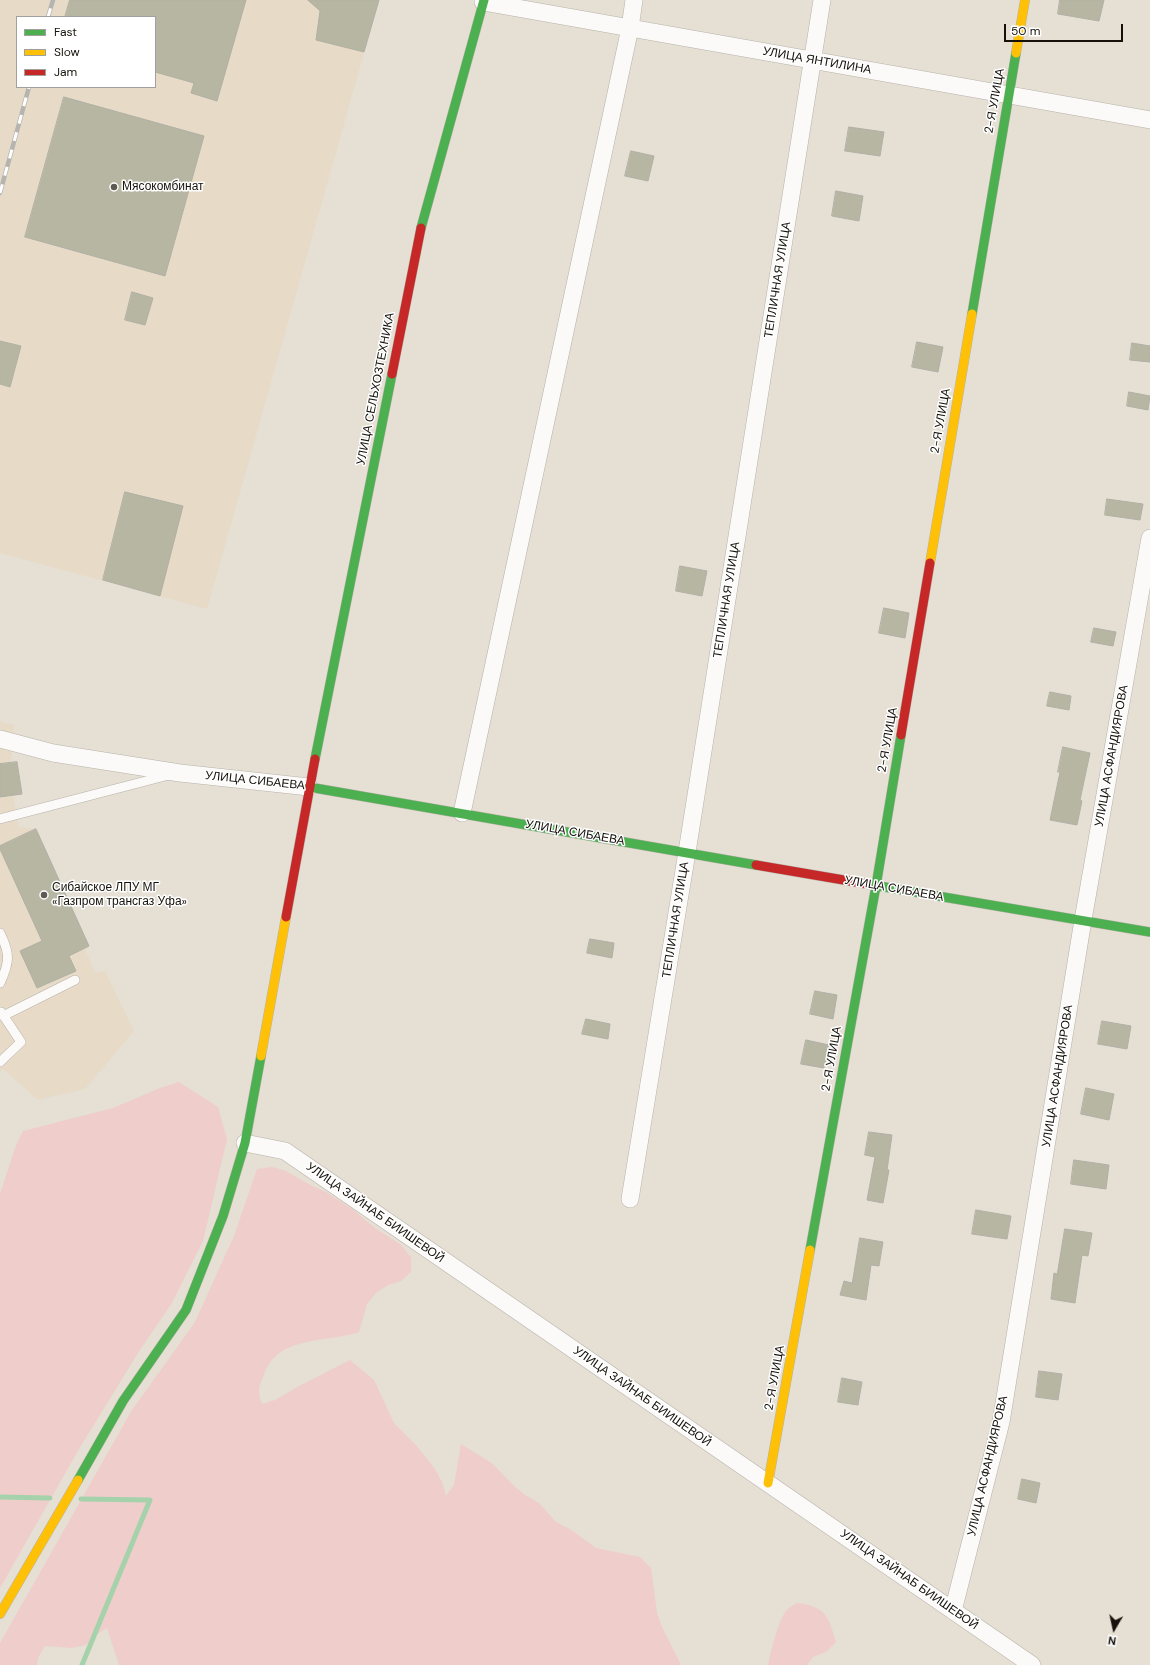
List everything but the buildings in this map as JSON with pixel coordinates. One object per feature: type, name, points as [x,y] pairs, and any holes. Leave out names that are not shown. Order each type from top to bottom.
[{"type":"street","points":[[462,813],[630,28],[634,0]]},
{"type":"street","name":"ТЕПЛИЧНАЯ УЛИЦА","points":[[630,1199],[687,852],[822,0]]},
{"type":"street","name":"2-Я УЛИЦА","points":[[768,1484],[876,886],[1025,0]]},
{"type":"street","name":"УЛИЦА ЯНТИЛИНА","points":[[483,1],[812,61],[1150,120]]},
{"type":"street","name":"УЛИЦА СЕЛЬХОЗТЕХНИКА","points":[[0,1614],[123,1401],[186,1310],[223,1216],[246,1143],[309,787],[420,229],[483,1]]},
{"type":"street","name":"УЛИЦА АСФАНДИЯРОВА","points":[[953,1611],[1001,1422],[1083,920],[1150,538]]},
{"type":"street","name":"УЛИЦА СИБАЕВА","points":[[0,739],[53,753],[180,773],[309,787],[876,886],[1150,932]]},
{"type":"street","name":"УЛИЦА ЗАЙНАБ БИИШЕВОЙ","points":[[246,1143],[285,1151],[1032,1665]]},
{"type":"lane","points":[[0,819],[180,773]]},
{"type":"lane","points":[[0,932],[6,946],[8,956],[7,969],[0,983]]},
{"type":"lane","points":[[0,1062],[21,1042],[2,1014],[75,980]]},
{"type":"shaded area","points":[[0,0],[379,0],[207,609],[0,553]]},
{"type":"shaded area","name":"Сибайское ЛПУ МГ «Газпром трансгаз Уфа»","points":[[0,721],[14,725],[11,762],[17,762],[22,794],[13,796],[19,827],[36,829],[89,947],[85,949],[95,973],[105,971],[134,1031],[85,1089],[38,1100],[3,1069],[0,1072]]},
{"type":"shaded area","points":[[179,1082],[218,1107],[227,1139],[203,1241],[172,1303],[138,1353],[79,1449],[0,1588],[0,1194],[15,1148],[23,1131],[113,1108],[160,1088]]},
{"type":"shaded area","points":[[272,1167],[286,1171],[326,1192],[401,1245],[411,1257],[411,1272],[401,1281],[388,1285],[376,1293],[367,1304],[359,1332],[306,1342],[293,1346],[272,1360],[265,1372],[259,1388],[262,1404],[275,1400],[350,1360],[374,1380],[394,1423],[416,1445],[435,1469],[442,1482],[446,1496],[454,1485],[461,1444],[493,1464],[514,1486],[525,1495],[539,1503],[556,1522],[570,1529],[596,1548],[640,1557],[651,1568],[657,1613],[662,1627],[681,1665],[119,1665],[107,1628],[96,1635],[86,1645],[72,1648],[45,1646],[38,1658],[37,1665],[0,1665],[0,1643],[132,1410],[195,1322],[234,1236],[257,1169]]},
{"type":"shaded area","points":[[797,1603],[814,1607],[824,1614],[831,1625],[836,1642],[826,1652],[813,1657],[807,1665],[768,1665],[775,1636],[784,1614],[790,1607]]},
{"type":"waterway","points":[[0,1497],[50,1498]]},
{"type":"waterway","points":[[81,1499],[150,1500],[82,1665]]},
{"type":"railway","points":[[48,16],[53,0]]},
{"type":"railway","points":[[0,193],[29,88]]},
{"type":"traffic: fast","points":[[421,228],[484,0]]},
{"type":"traffic: fast","points":[[972,314],[1016,53]]},
{"type":"traffic: fast","points":[[315,759],[392,374]]},
{"type":"traffic: fast","points":[[810,1250],[876,886],[901,735]]},
{"type":"traffic: fast","points":[[309,787],[756,865]]},
{"type":"traffic: fast","points":[[867,884],[1150,932]]},
{"type":"traffic: fast","points":[[78,1480],[123,1401],[186,1310],[223,1216],[245,1143],[261,1056]]},
{"type":"traffic: slow","points":[[1016,53],[1025,0]]},
{"type":"traffic: slow","points":[[930,563],[972,314]]},
{"type":"traffic: slow","points":[[261,1056],[286,917]]},
{"type":"traffic: slow","points":[[768,1483],[810,1250]]},
{"type":"traffic: slow","points":[[0,1614],[78,1480]]},
{"type":"traffic: jam","points":[[392,374],[421,228]]},
{"type":"traffic: jam","points":[[901,735],[930,563]]},
{"type":"traffic: jam","points":[[286,917],[315,759]]},
{"type":"traffic: jam","points":[[756,865],[867,884]]},
{"type":"place","name":"Мясокомбинат","points":[[114,187]]},
{"type":"place","name":"Сибайское ЛПУ МГ «Газпром трансгаз Уфа»","points":[[44,895]]}]
